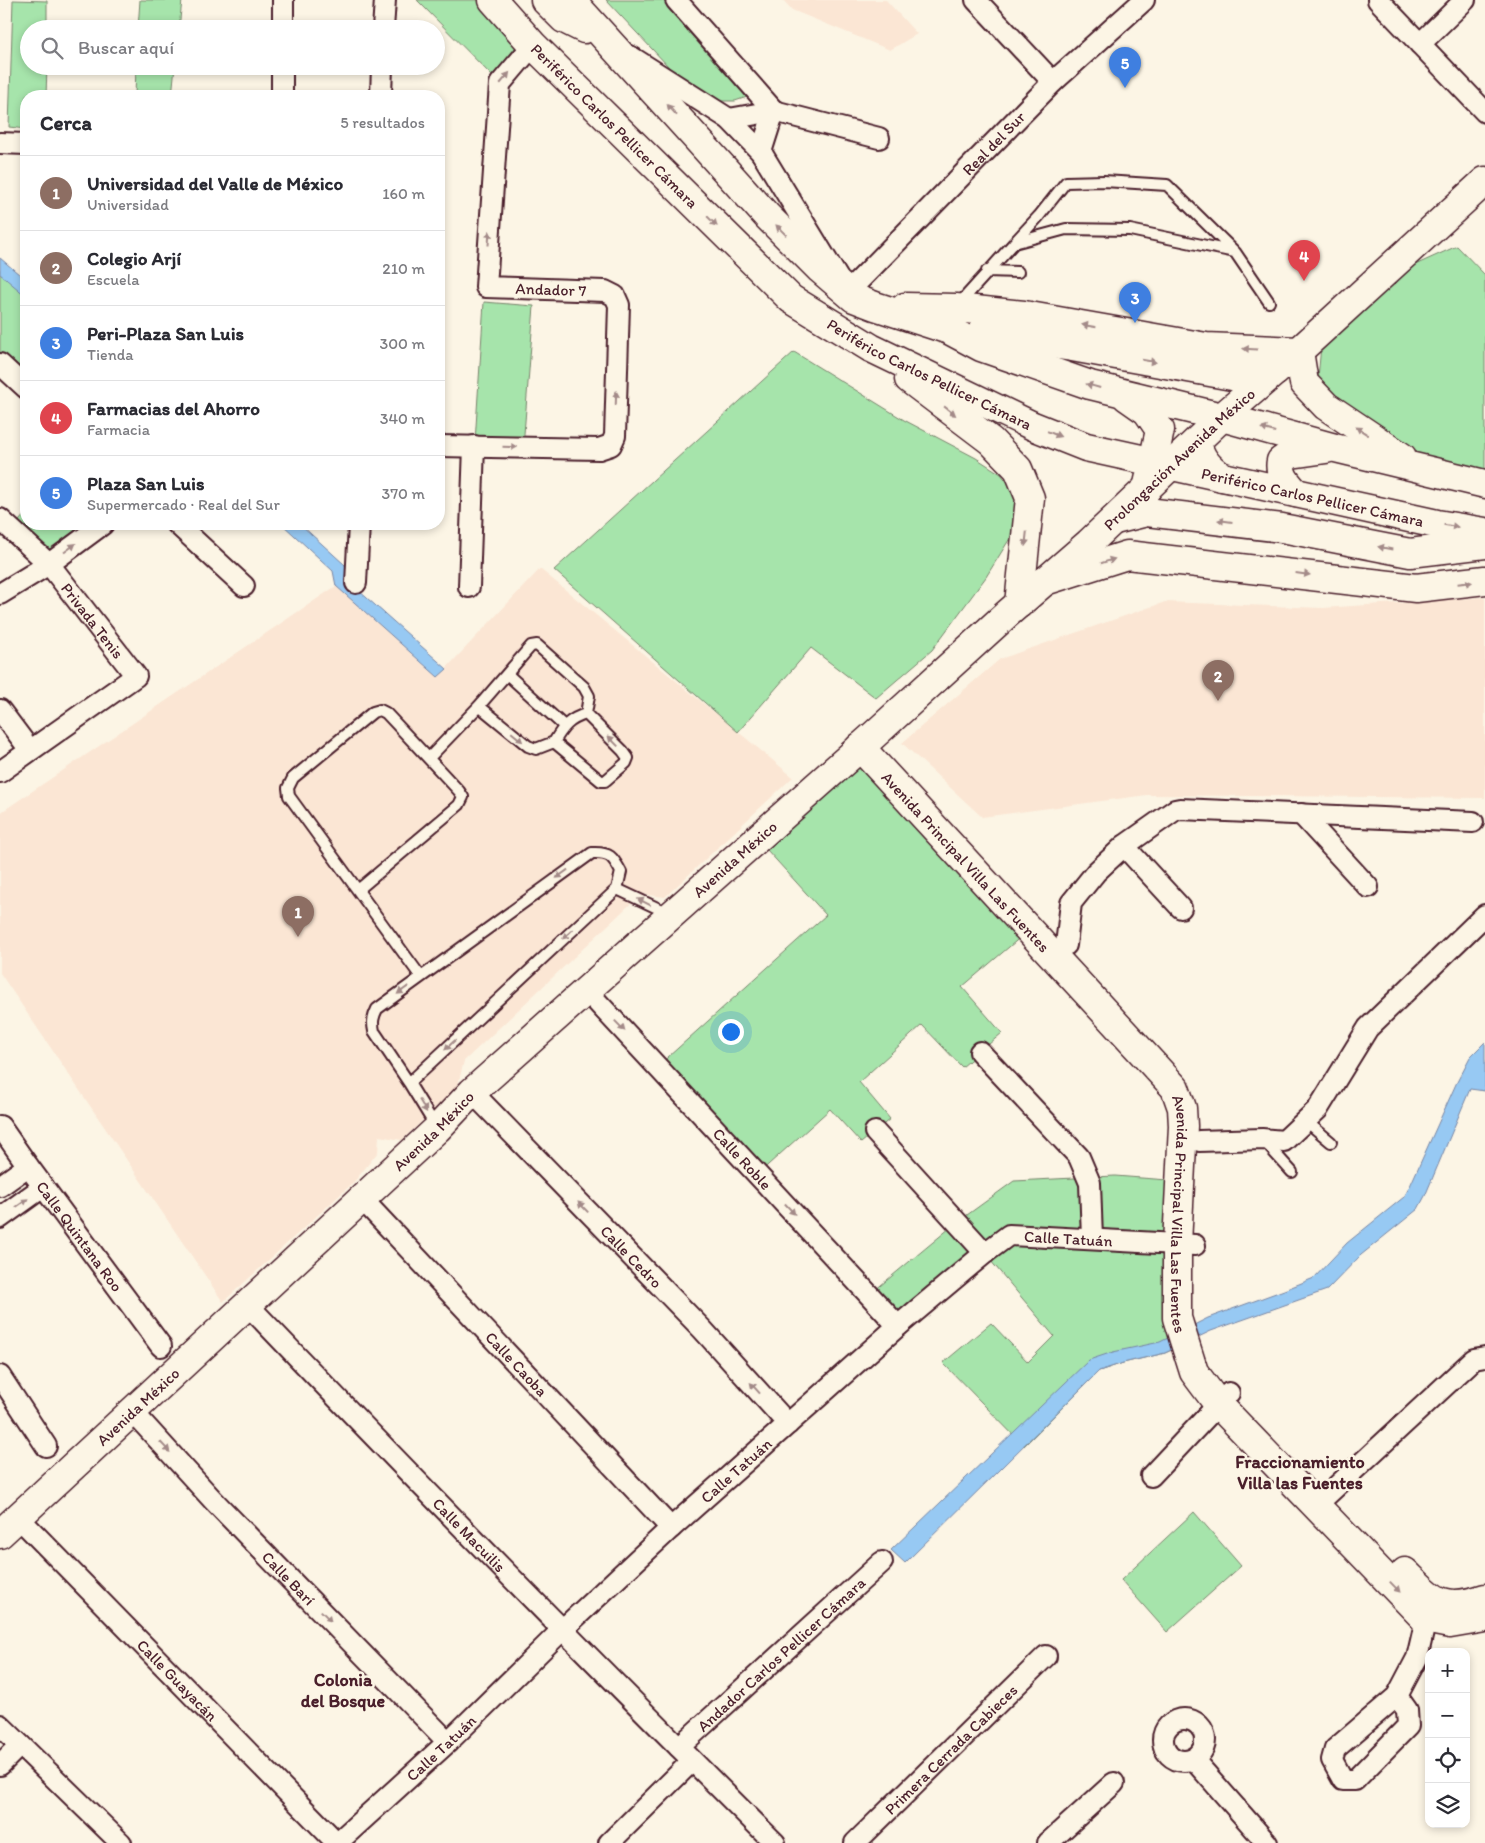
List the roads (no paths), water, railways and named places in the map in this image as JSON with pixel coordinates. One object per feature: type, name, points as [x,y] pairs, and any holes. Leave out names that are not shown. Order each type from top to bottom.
[{"type":"main road","name":"Periférico Carlos Pellicer Cámara","points":[[493,0],[533,45],[791,299],[871,348],[1033,426],[1086,447],[1437,524],[1485,532]]},
{"type":"main road","points":[[545,0],[564,19],[612,44]]},
{"type":"main road","name":"Periférico Carlos Pellicer Cámara","points":[[571,0],[767,216],[820,269],[857,302],[953,319],[981,347],[1022,339],[1090,385],[1222,417],[1335,448],[1485,484]]},
{"type":"main road","name":"Prolongación Avenida México","points":[[867,741],[1018,604],[1115,520],[1147,489],[1162,464],[1197,442],[1222,417],[1299,351],[1485,181]]},
{"type":"main road","points":[[791,299],[857,302]]},
{"type":"main road","points":[[953,319],[1022,339],[1232,376],[1276,371]]},
{"type":"main road","points":[[1022,339],[1299,351],[1304,382],[1326,406],[1417,468]]},
{"type":"main road","points":[[871,348],[991,441],[1018,469],[1030,498],[1018,604]]},
{"type":"main road","points":[[1122,393],[1147,411],[1160,430],[1162,464]]},
{"type":"main road","points":[[1197,442],[1203,460],[1212,470],[1222,476]]},
{"type":"main road","points":[[1296,493],[1280,470],[1281,461],[1291,454],[1335,448]]},
{"type":"main road","points":[[1115,520],[1147,512],[1282,528],[1410,553],[1485,544]]},
{"type":"main road","points":[[1271,570],[1282,528]]},
{"type":"main road","points":[[1045,581],[1126,555],[1416,588],[1485,580]]},
{"type":"main road","name":"Avenida México","points":[[9,1526],[438,1129],[472,1092],[867,741]]},
{"type":"main road","name":"Avenida Principal Villa Las Fuentes","points":[[867,741],[1066,945],[1186,1083],[1198,1106],[1199,1140],[1186,1244]]},
{"type":"main road","name":"Avenida Principal Villa Las Fuentes","points":[[867,741],[1175,1088],[1182,1108],[1186,1244],[1193,1320],[1206,1362],[1224,1399],[1428,1608]]},
{"type":"main road","name":"Avenida Principal Villa Las Fuentes","points":[[1224,1399],[1326,1496],[1428,1608]]},
{"type":"main road","name":"Avenida Principal Villa Las Fuentes","points":[[1428,1608],[1450,1605],[1482,1611]]},
{"type":"street","points":[[283,0],[283,20]]},
{"type":"street","points":[[383,20],[384,0]]},
{"type":"street","points":[[676,0],[774,111]]},
{"type":"street","points":[[976,0],[1053,82]]},
{"type":"street","name":"Real del Sur","points":[[857,302],[1053,82],[1144,0]]},
{"type":"street","points":[[1378,0],[1485,112]]},
{"type":"street","points":[[1420,44],[1465,0]]},
{"type":"street","points":[[612,44],[730,119],[761,152],[857,302]]},
{"type":"street","name":"Andador 7","points":[[474,446],[599,449],[610,445],[615,436],[620,305],[615,296],[605,292],[486,287],[500,84],[533,45]]},
{"type":"street","points":[[282,75],[282,90]]},
{"type":"street","points":[[380,90],[381,75]]},
{"type":"street","points":[[730,119],[774,111],[879,138]]},
{"type":"street","points":[[761,152],[774,111]]},
{"type":"street","points":[[0,143],[20,144]]},
{"type":"street","points":[[0,364],[20,382]]},
{"type":"street","points":[[445,446],[474,446],[469,587]]},
{"type":"street","name":"Privada Tenis","points":[[0,519],[49,564],[136,676],[30,750]]},
{"type":"street","points":[[0,594],[49,564],[95,530]]},
{"type":"street","points":[[183,530],[244,586]]},
{"type":"street","points":[[356,583],[359,530]]},
{"type":"street","points":[[0,710],[30,750],[0,772]]},
{"type":"street","points":[[1066,945],[1071,903],[1096,872],[1124,846],[1176,810],[1473,822]]},
{"type":"street","points":[[1301,814],[1368,887]]},
{"type":"street","points":[[1124,846],[1181,908]]},
{"type":"street","points":[[1199,1140],[1262,1139],[1284,1141],[1318,1109],[1368,1028],[1485,915]]},
{"type":"street","name":"Calle Roble","points":[[586,990],[898,1326]]},
{"type":"street","points":[[980,1052],[1079,1156],[1090,1182],[1092,1239]]},
{"type":"street","name":"Calle Cedro","points":[[472,1092],[703,1330],[788,1424]]},
{"type":"street","name":"Calle Quintana Roo","points":[[0,1126],[161,1346]]},
{"type":"street","points":[[875,1132],[985,1253]]},
{"type":"street","points":[[0,1186],[28,1166]]},
{"type":"street","points":[[0,1218],[43,1187]]},
{"type":"street","name":"Calle Caoba","points":[[362,1199],[671,1528]]},
{"type":"street","name":"Calle Tatuán","points":[[337,1843],[448,1742],[562,1630],[671,1528],[898,1326],[1010,1234],[1186,1244]]},
{"type":"street","name":"Calle Macuilis","points":[[248,1305],[562,1630],[775,1843]]},
{"type":"street","points":[[1326,1496],[1474,1359],[1485,1358]]},
{"type":"street","points":[[0,1376],[46,1446]]},
{"type":"street","points":[[1151,1476],[1224,1399]]},
{"type":"street","name":"Calle Barí","points":[[132,1412],[213,1500],[448,1742]]},
{"type":"street","name":"Calle Guayacán","points":[[9,1526],[337,1843]]},
{"type":"street","name":"Andador Carlos Pellicer Cámara","points":[[610,1843],[685,1754],[882,1562]]},
{"type":"street","points":[[1397,1696],[1417,1658],[1428,1608]]},
{"type":"street","name":"Primera Cerrada Cabieces","points":[[855,1843],[1046,1656]]},
{"type":"street","points":[[0,1725],[121,1843]]},
{"type":"street","points":[[0,1765],[20,1745]]},
{"type":"street","points":[[1193,1759],[1267,1843]]},
{"type":"street","points":[[1048,1843],[1114,1782]]},
{"type":"lane","points":[[953,319],[987,271],[1039,216],[1066,182],[1133,182],[1168,185],[1235,252],[1269,302]]},
{"type":"lane","points":[[1014,243],[1066,229],[1130,230],[1235,252]]},
{"type":"lane","points":[[987,271],[1018,272]]},
{"type":"lane","points":[[429,758],[479,706],[531,646],[538,645],[584,687],[589,696],[586,714]]},
{"type":"lane","points":[[507,674],[564,726]]},
{"type":"lane","points":[[479,706],[528,746],[536,749],[554,742],[564,726],[575,718],[586,714]]},
{"type":"lane","points":[[358,890],[459,805],[462,797],[459,791],[429,758],[386,713],[380,710],[372,712],[293,778],[288,788],[289,796],[421,977]]},
{"type":"lane","points":[[554,742],[597,779],[605,781],[626,763],[628,758],[623,751],[586,714]]},
{"type":"lane","points":[[409,1083],[616,889],[621,872],[615,860],[604,852],[592,852],[377,1009],[373,1016],[372,1024],[374,1031],[438,1129]]},
{"type":"lane","points":[[616,889],[671,915]]},
{"type":"lane","points":[[1306,1122],[1330,1142]]},
{"type":"lane","points":[[1262,1139],[1292,1172]]},
{"type":"water","points":[[0,258],[20,275],[20,291],[0,274]]},
{"type":"water","points":[[289,530],[307,530],[345,565],[349,582],[447,669],[438,677],[336,586],[333,571]]},
{"type":"water","points":[[1485,1042],[1485,1091],[1470,1089],[1418,1209],[1361,1255],[1327,1290],[1211,1331],[1165,1353],[1099,1371],[905,1563],[891,1550],[1089,1360],[1113,1352],[1160,1342],[1208,1318],[1314,1278],[1347,1243],[1404,1197],[1470,1057]]},
{"type":"place","name":"Plaza San Luis","points":[[1125,88]]},
{"type":"place","name":"Farmacias del Ahorro","points":[[1304,281]]},
{"type":"place","name":"Peri-Plaza San Luis","points":[[1135,323]]},
{"type":"place","name":"Colegio Arjí","points":[[1218,701]]},
{"type":"place","name":"Universidad del Valle de México","points":[[298,937]]},
{"type":"district","name":"Fraccionamiento Villa las Fuentes","points":[[1300,1472]]},
{"type":"district","name":"Colonia del Bosque","points":[[343,1690]]}]
